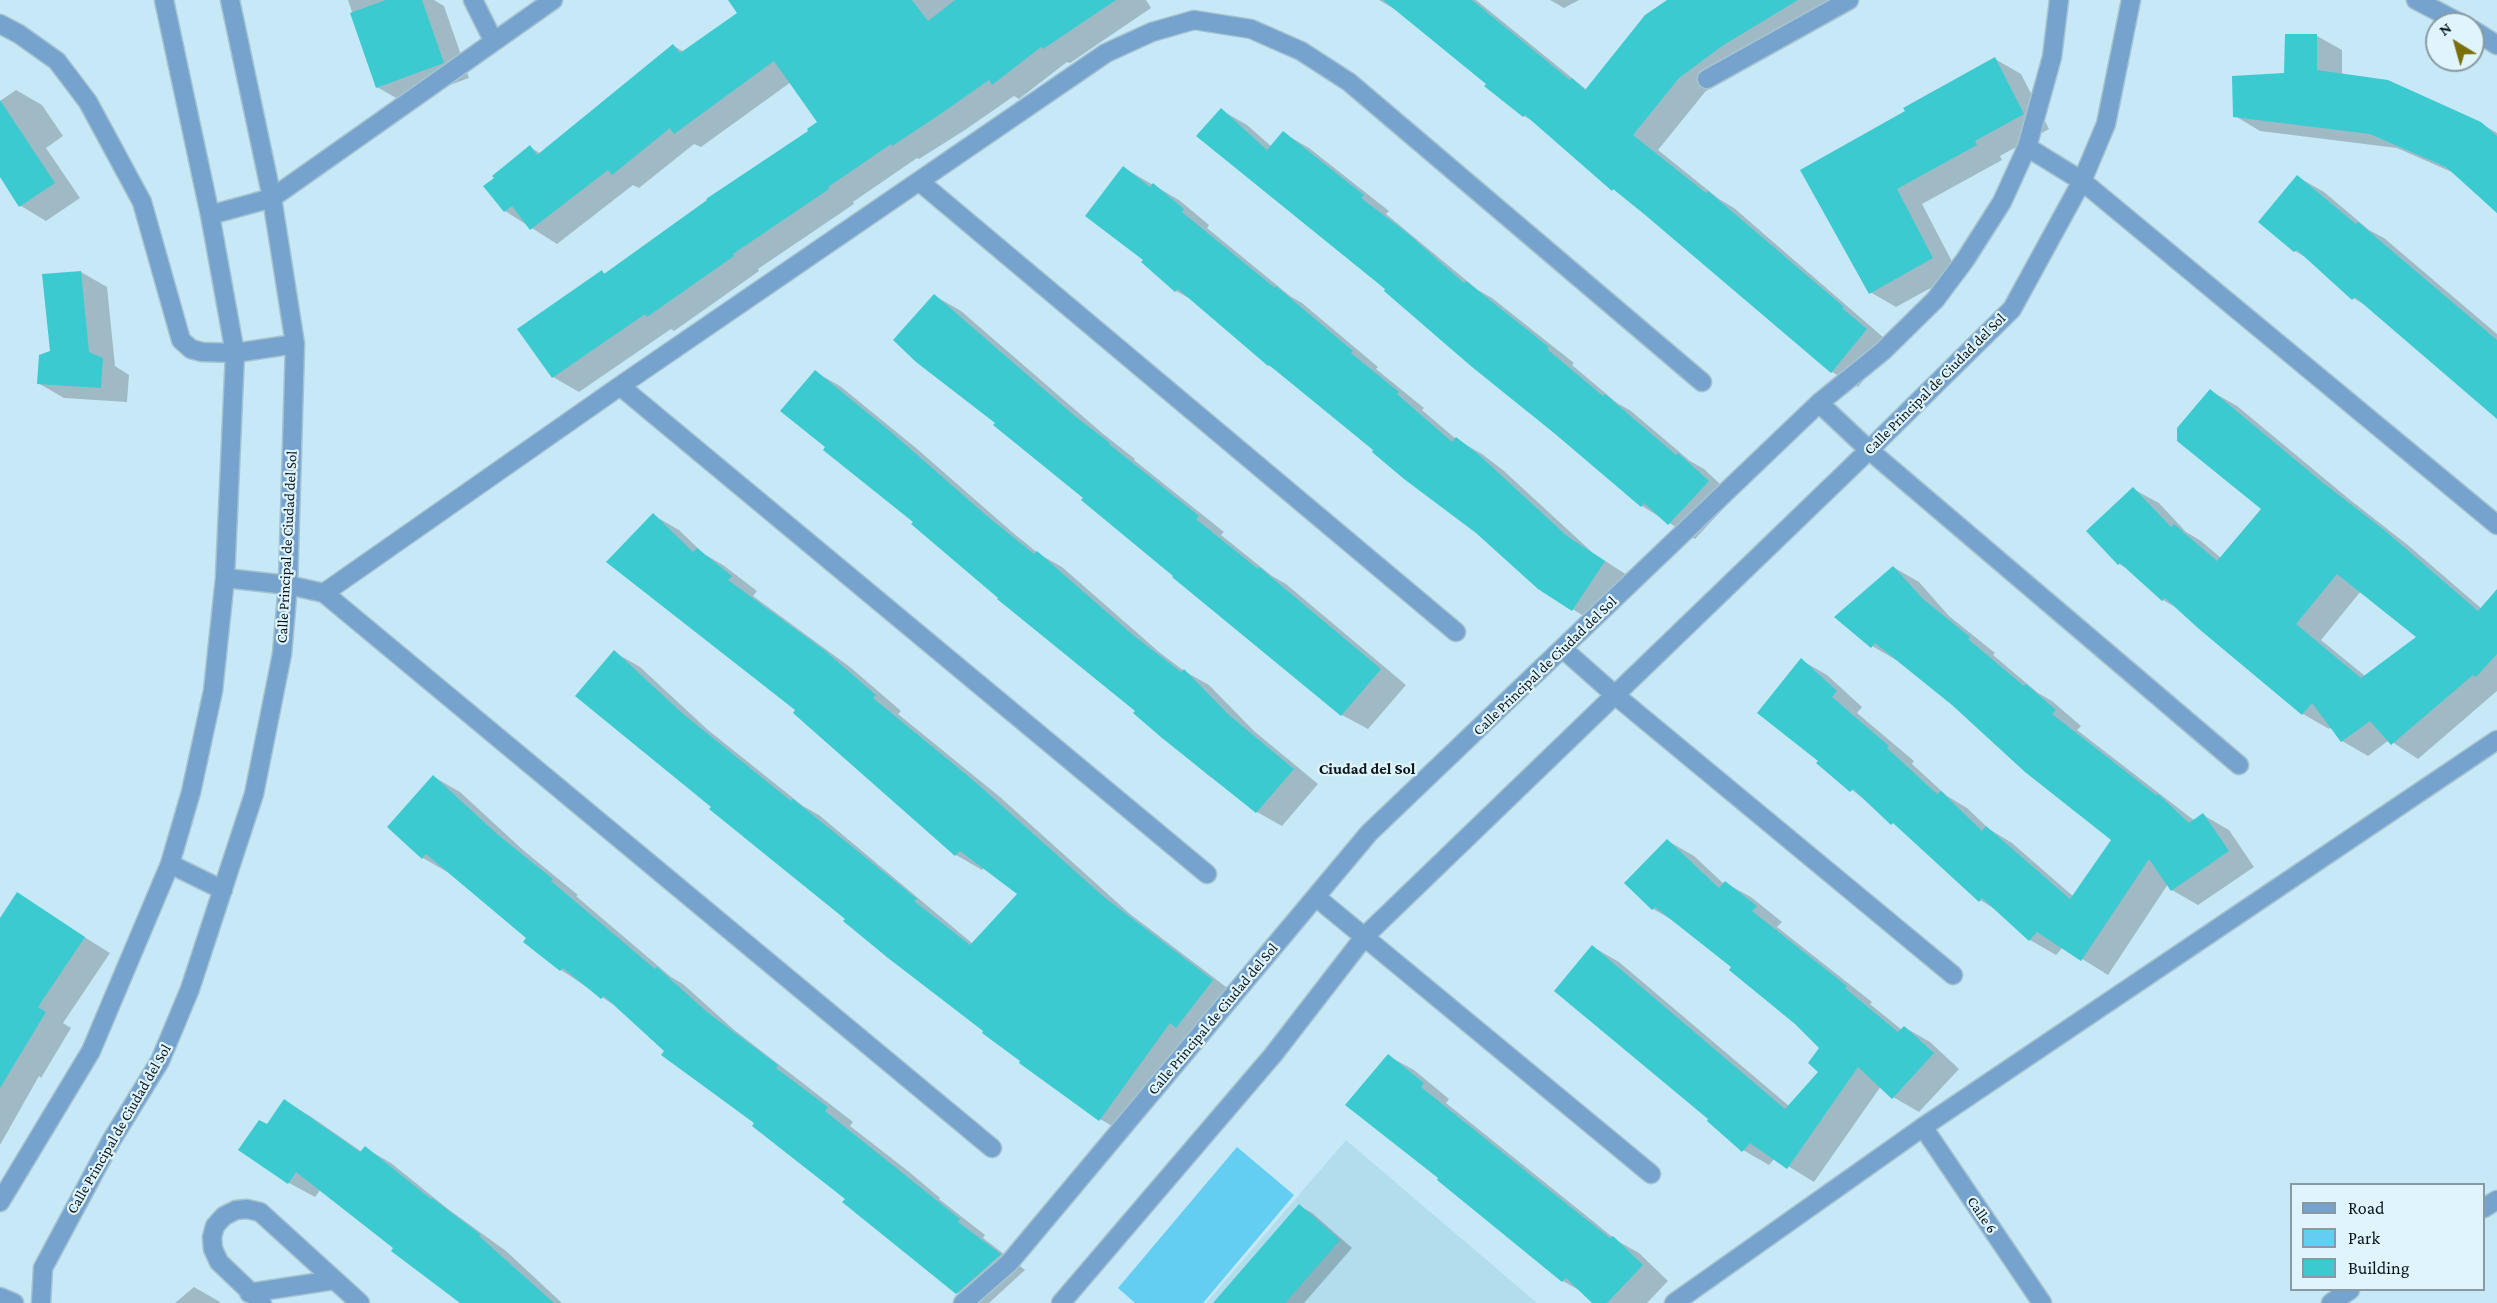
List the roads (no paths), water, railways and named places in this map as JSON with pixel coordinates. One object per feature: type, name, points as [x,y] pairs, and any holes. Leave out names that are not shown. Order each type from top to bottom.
[{"type":"street","points":[[0,1202],[91,1051],[170,864],[191,792],[213,691],[225,578],[235,353],[210,215],[164,0]]},
{"type":"street","name":"Calle Principal de Ciudad del Sol","points":[[41,1303],[43,1268],[111,1140],[160,1061],[190,989],[254,794],[282,654],[288,585],[295,344],[272,198],[230,0]]},
{"type":"street","points":[[473,0],[493,40]]},
{"type":"street","points":[[210,215],[272,198],[493,40],[553,0]]},
{"type":"street","points":[[1707,79],[1849,0]]},
{"type":"street","name":"Calle Principal de Ciudad del Sol","points":[[963,1303],[1009,1263],[1369,833],[1819,403],[1884,351],[1935,300],[2002,202],[2027,147],[2052,57],[2060,0]]},
{"type":"street","name":"Calle Principal de Ciudad del Sol","points":[[1061,1303],[1273,1055],[1365,936],[2012,309],[2082,181],[2106,124],[2131,0]]},
{"type":"street","points":[[2416,0],[2439,12]]},
{"type":"street","points":[[324,593],[620,386],[1106,53],[1152,32],[1194,20],[1251,29],[1301,51],[1349,82],[1702,382]]},
{"type":"street","points":[[0,24],[19,33],[57,61],[88,102],[142,202],[181,340],[191,349],[202,352],[235,353],[295,344]]},
{"type":"street","points":[[2027,147],[2082,181],[2497,525]]},
{"type":"street","points":[[920,182],[1456,632]]},
{"type":"street","points":[[620,386],[1207,874]]},
{"type":"street","points":[[1819,403],[1869,450],[2239,765]]},
{"type":"street","points":[[225,578],[288,585],[324,593],[992,1148]]},
{"type":"street","points":[[1563,649],[1614,694],[1953,975]]},
{"type":"street","points":[[1674,1303],[1923,1126],[2497,740]]},
{"type":"street","points":[[170,864],[223,890]]},
{"type":"street","points":[[1316,897],[1651,1174]]},
{"type":"street","name":"Calle 6","points":[[1923,1126],[2042,1303]]},
{"type":"street","points":[[334,1280],[255,1298],[219,1262],[212,1243],[215,1226],[219,1220],[236,1210],[247,1209],[260,1212],[360,1303]]},
{"type":"street","points":[[2331,1303],[2349,1291]]},
{"type":"street","points":[[0,1297],[15,1303]]},
{"type":"district","name":"Ciudad del Sol","points":[[1367,769]]}]
